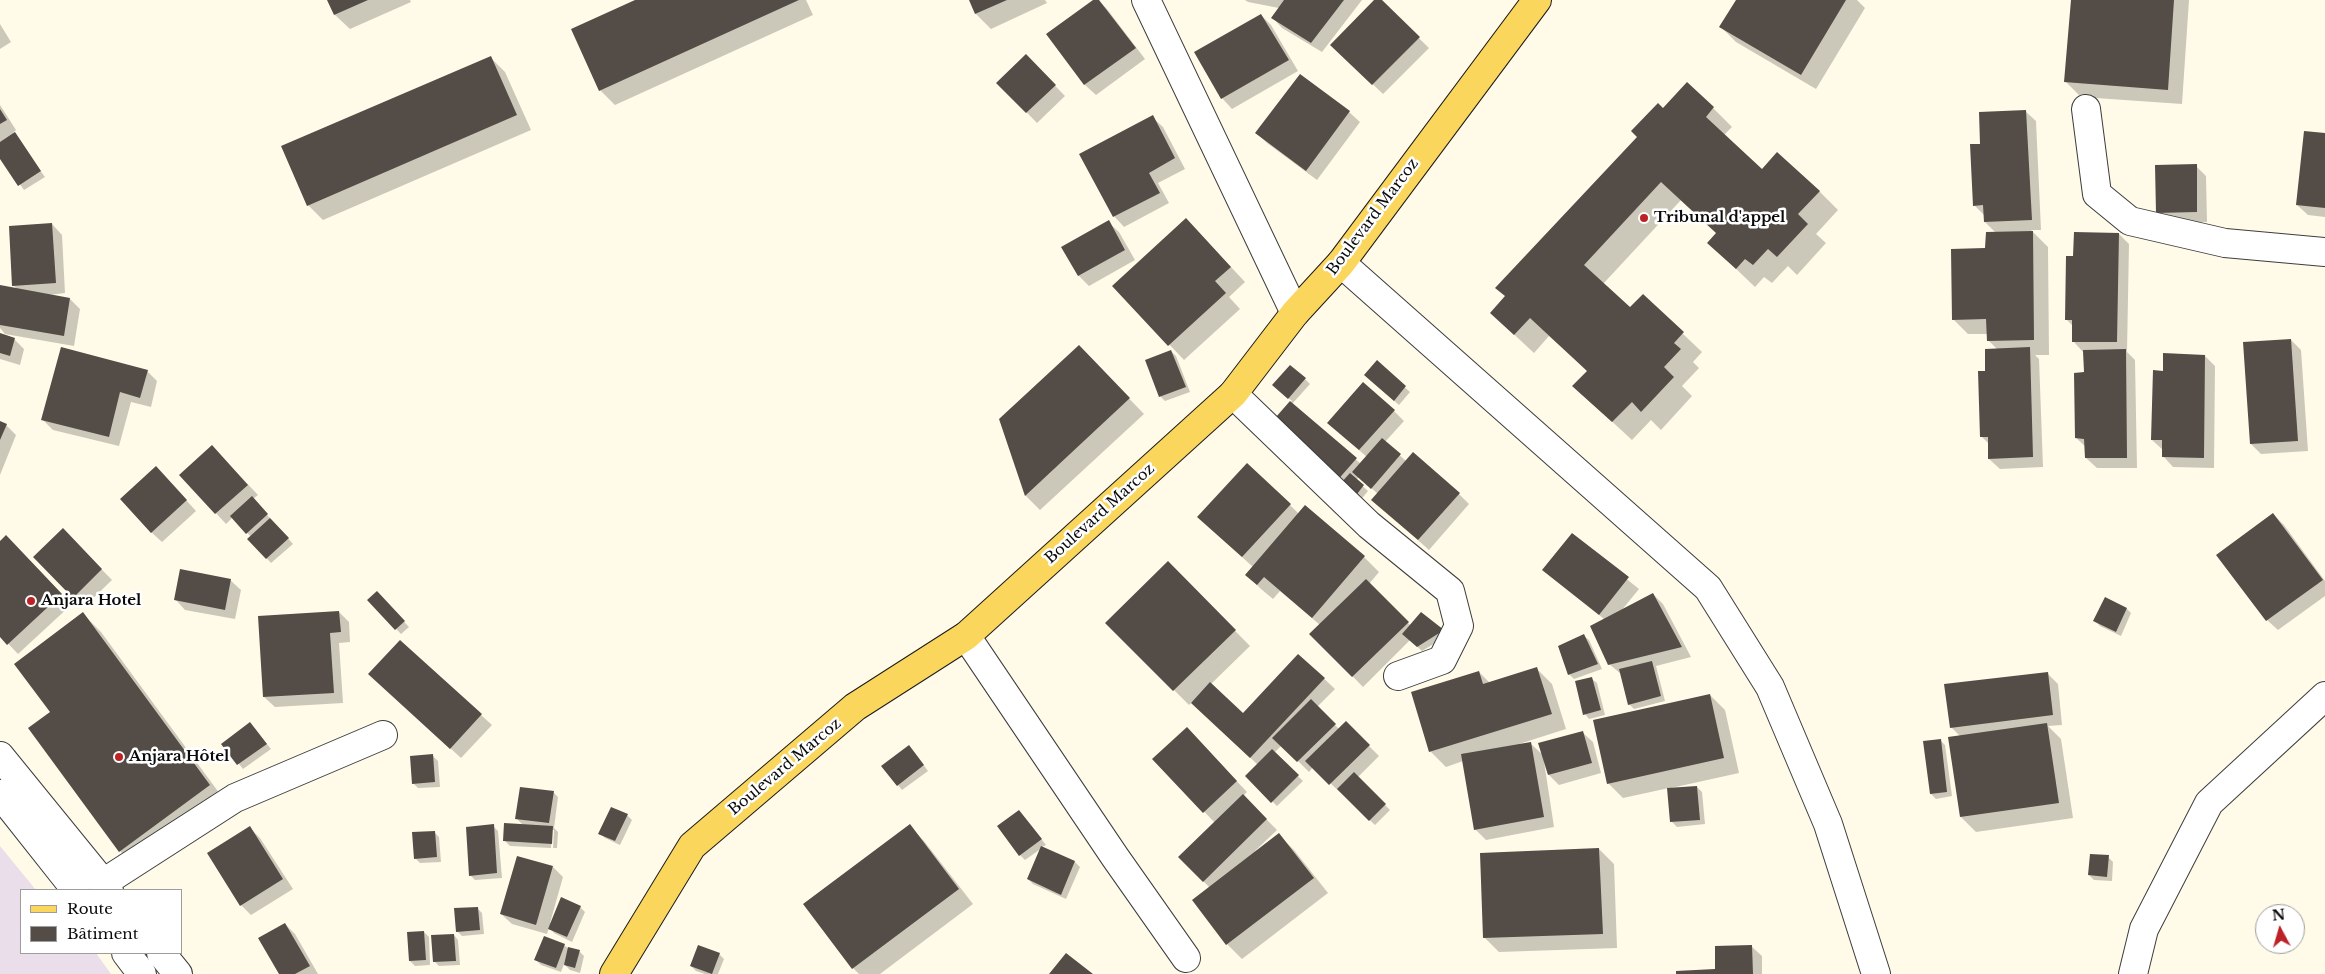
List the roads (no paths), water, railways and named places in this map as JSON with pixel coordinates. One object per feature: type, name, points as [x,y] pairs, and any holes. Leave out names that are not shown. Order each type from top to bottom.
[{"type":"main road","name":"Boulevard Marcoz","points":[[614,974],[692,846],[855,707],[966,636],[1233,394],[1295,313],[1341,263],[1537,0]]},
{"type":"street","points":[[1146,0],[1295,313]]},
{"type":"street","points":[[2086,109],[2097,194],[2130,222],[2225,243],[2325,252]]},
{"type":"street","points":[[1341,263],[1708,588],[1770,687],[1828,824],[1876,974]]},
{"type":"street","points":[[1233,394],[1369,525],[1450,591],[1459,626],[1442,660],[1398,676]]},
{"type":"street","points":[[966,636],[1115,857],[1186,958]]},
{"type":"street","points":[[2132,974],[2144,929],[2209,803],[2325,696]]},
{"type":"street","points":[[4,767],[106,887],[235,798],[383,735]]},
{"type":"street","points":[[0,794],[75,889]]},
{"type":"street","points":[[127,954],[142,974]]},
{"type":"street","points":[[162,954],[178,974]]},
{"type":"place","name":"Tribunal d'appel","points":[[1644,218]]},
{"type":"place","name":"Anjara Hotel","points":[[31,601]]},
{"type":"place","name":"Anjara Hôtel","points":[[119,757]]}]
